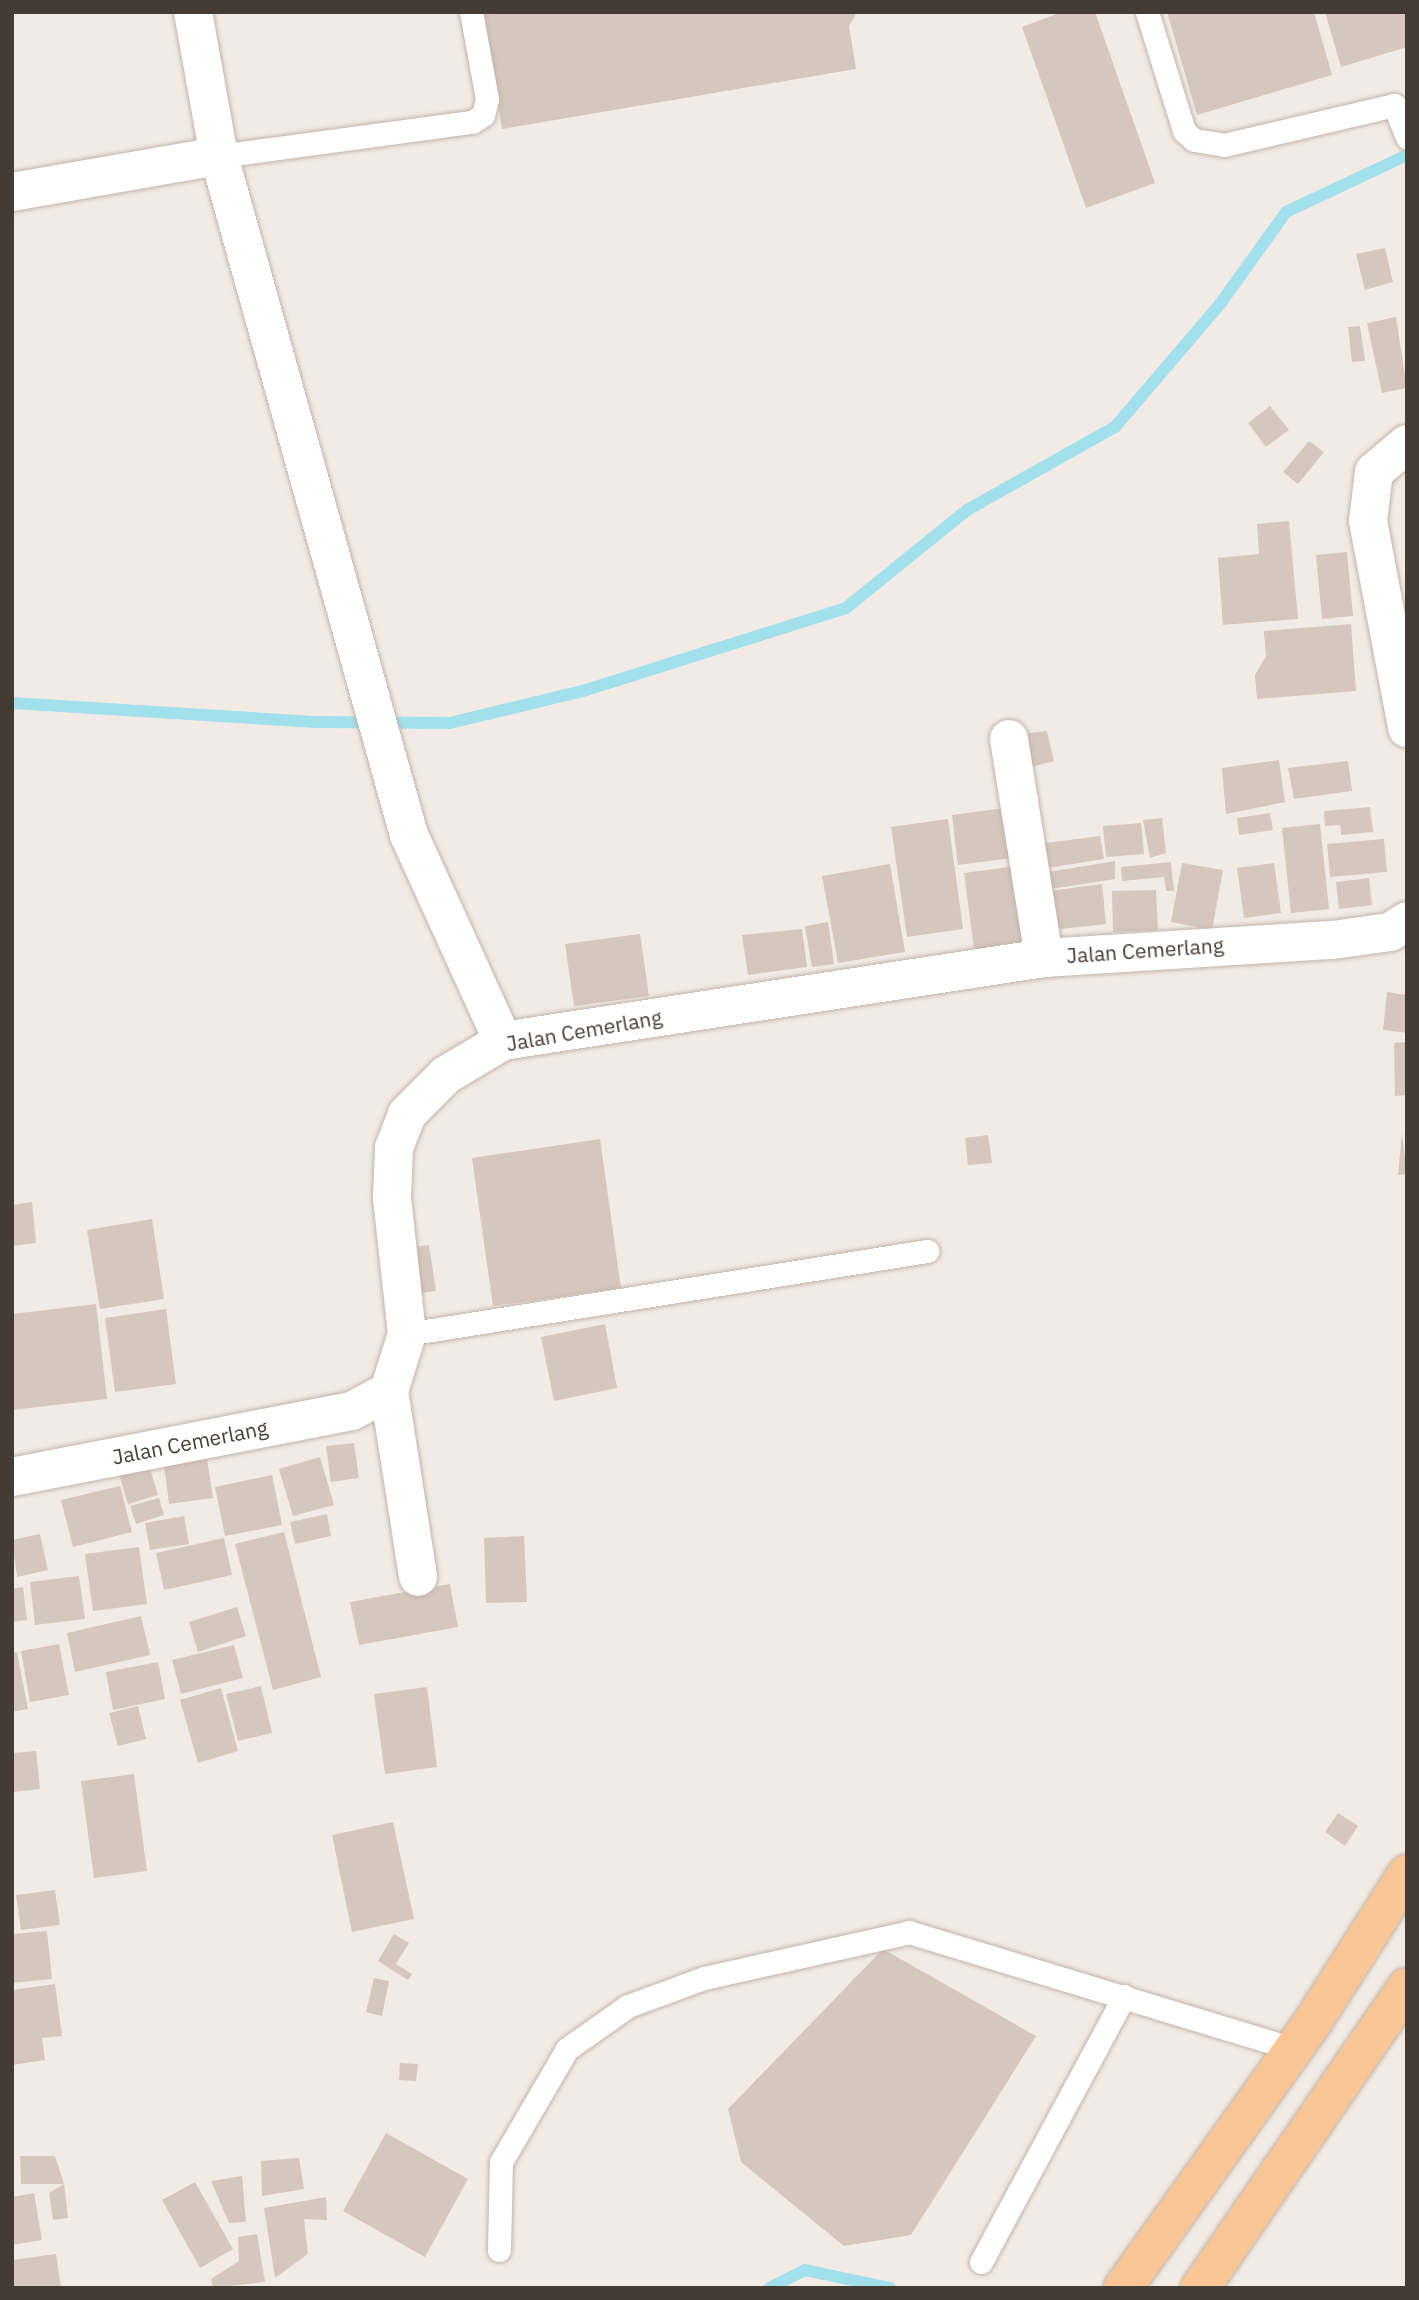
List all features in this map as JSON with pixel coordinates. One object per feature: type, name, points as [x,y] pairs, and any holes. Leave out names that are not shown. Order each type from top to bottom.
[{"type":"main road","points":[[1123,2288],[1293,2049],[1407,1874]]},
{"type":"main road","points":[[1206,2280],[1407,1987]]},
{"type":"street","points":[[193,12],[219,156],[409,835],[503,1041]]},
{"type":"street","points":[[12,192],[219,156]]},
{"type":"street","points":[[1407,444],[1374,472],[1368,521],[1407,728]]},
{"type":"street","points":[[1009,739],[1044,958]]},
{"type":"street","name":"Jalan Cemerlang","points":[[12,1478],[352,1411],[389,1391],[407,1334],[392,1198],[394,1148],[416,1105],[446,1075],[503,1041],[1044,958],[1333,940],[1390,932],[1407,921]]},
{"type":"street","points":[[389,1391],[418,1577]]},
{"type":"lane","points":[[219,156],[472,122],[483,115],[487,99],[471,12]]},
{"type":"lane","points":[[1147,12],[1184,131],[1194,140],[1224,145],[1400,103],[1407,137]]},
{"type":"lane","points":[[407,1334],[927,1251]]},
{"type":"lane","points":[[499,2249],[501,2162],[567,2049],[628,2006],[704,1978],[909,1932],[1293,2049]]},
{"type":"lane","points":[[981,2262],[1124,1996]]},
{"type":"building","points":[[484,12],[857,12],[849,26],[856,69],[502,129]]},
{"type":"building","points":[[1062,12],[1095,12],[1155,183],[1086,208],[1022,27]]},
{"type":"building","points":[[1167,12],[1314,12],[1332,75],[1197,115]]},
{"type":"building","points":[[1325,12],[1407,12],[1407,47],[1341,67]]},
{"type":"building","points":[[1385,248],[1393,282],[1365,290],[1356,254]]},
{"type":"building","points":[[1396,317],[1407,388],[1382,393],[1367,323]]},
{"type":"building","points":[[1360,326],[1365,361],[1352,362],[1348,327]]},
{"type":"building","points":[[1270,406],[1289,430],[1266,447],[1248,423]]},
{"type":"building","points":[[1309,441],[1324,452],[1298,484],[1283,472]]},
{"type":"building","points":[[1289,521],[1298,619],[1223,625],[1218,558],[1259,554],[1257,524]]},
{"type":"building","points":[[1347,552],[1353,616],[1322,619],[1316,555]]},
{"type":"building","points":[[1351,624],[1356,691],[1257,699],[1255,675],[1266,656],[1264,631]]},
{"type":"building","points":[[1047,731],[1054,761],[1028,768],[1020,734]]},
{"type":"building","points":[[1279,760],[1285,802],[1226,814],[1222,768]]},
{"type":"building","points":[[1348,761],[1352,791],[1294,799],[1288,768]]},
{"type":"building","points":[[1012,807],[1019,857],[958,865],[952,815]]},
{"type":"building","points":[[1370,807],[1373,832],[1341,835],[1340,825],[1325,826],[1324,811]]},
{"type":"building","points":[[1270,813],[1273,830],[1239,835],[1237,818]]},
{"type":"building","points":[[1162,818],[1166,853],[1150,858],[1143,820]]},
{"type":"building","points":[[948,819],[963,929],[907,937],[891,827]]},
{"type":"building","points":[[1141,823],[1144,854],[1106,857],[1103,826]]},
{"type":"building","points":[[1320,824],[1329,909],[1291,913],[1282,828]]},
{"type":"building","points":[[1100,836],[1104,859],[1041,869],[1038,844]]},
{"type":"building","points":[[1384,839],[1387,872],[1330,877],[1327,844]]},
{"type":"building","points":[[1115,861],[1115,879],[1045,890],[1042,873]]},
{"type":"building","points":[[1171,862],[1174,891],[1166,891],[1164,877],[1122,881],[1121,867]]},
{"type":"building","points":[[1182,863],[1223,870],[1212,930],[1171,922]]},
{"type":"building","points":[[1274,863],[1281,913],[1244,918],[1237,868]]},
{"type":"building","points":[[890,864],[905,952],[838,963],[822,876]]},
{"type":"building","points":[[1024,865],[1034,942],[974,949],[964,873]]},
{"type":"building","points":[[1369,878],[1372,905],[1339,909],[1336,882]]},
{"type":"building","points":[[1102,884],[1106,924],[1052,930],[1049,891]]},
{"type":"building","points":[[1156,890],[1158,930],[1113,932],[1112,891]]},
{"type":"building","points":[[828,922],[834,964],[812,967],[805,926]]},
{"type":"building","points":[[802,929],[807,967],[748,975],[742,935]]},
{"type":"building","points":[[640,934],[649,996],[574,1006],[565,944]]},
{"type":"building","points":[[1387,992],[1407,995],[1407,1033],[1383,1030]]},
{"type":"building","points":[[1407,1042],[1407,1095],[1395,1096],[1394,1043]]},
{"type":"building","points":[[1402,1133],[1407,1174],[1398,1175]]},
{"type":"building","points":[[988,1135],[992,1163],[968,1165],[965,1138]]},
{"type":"building","points":[[600,1139],[621,1288],[493,1306],[472,1158]]},
{"type":"building","points":[[32,1202],[36,1243],[12,1246],[12,1205]]},
{"type":"building","points":[[152,1219],[164,1299],[100,1309],[87,1230]]},
{"type":"building","points":[[429,1245],[436,1291],[412,1294],[406,1248]]},
{"type":"building","points":[[96,1304],[107,1399],[12,1410],[12,1314]]},
{"type":"building","points":[[166,1309],[176,1384],[115,1392],[105,1318]]},
{"type":"building","points":[[605,1324],[617,1388],[554,1401],[541,1337]]},
{"type":"building","points":[[354,1443],[359,1478],[331,1482],[326,1446]]},
{"type":"building","points":[[146,1455],[158,1495],[128,1504],[116,1464]]},
{"type":"building","points":[[320,1457],[334,1505],[293,1516],[279,1469]]},
{"type":"building","points":[[207,1459],[213,1498],[169,1504],[164,1465]]},
{"type":"building","points":[[272,1475],[282,1525],[225,1536],[215,1487]]},
{"type":"building","points":[[120,1486],[132,1532],[73,1547],[61,1500]]},
{"type":"building","points":[[159,1498],[164,1515],[136,1524],[130,1506]]},
{"type":"building","points":[[327,1514],[331,1536],[295,1544],[290,1522]]},
{"type":"building","points":[[184,1516],[189,1544],[150,1550],[145,1523]]},
{"type":"building","points":[[284,1532],[321,1677],[273,1690],[235,1544]]},
{"type":"building","points":[[40,1534],[48,1570],[17,1577],[12,1540]]},
{"type":"building","points":[[524,1536],[527,1602],[486,1603],[484,1538]]},
{"type":"building","points":[[224,1538],[232,1575],[164,1590],[156,1553]]},
{"type":"building","points":[[139,1547],[147,1604],[93,1611],[85,1554]]},
{"type":"building","points":[[79,1576],[85,1619],[35,1625],[30,1582]]},
{"type":"building","points":[[450,1584],[458,1627],[359,1645],[350,1602]]},
{"type":"building","points":[[23,1587],[27,1620],[12,1622],[12,1589]]},
{"type":"building","points":[[237,1607],[246,1636],[198,1652],[189,1622]]},
{"type":"building","points":[[141,1616],[150,1655],[75,1672],[67,1633]]},
{"type":"building","points":[[59,1644],[69,1695],[30,1702],[21,1651]]},
{"type":"building","points":[[234,1645],[243,1678],[181,1694],[172,1660]]},
{"type":"building","points":[[17,1652],[28,1709],[12,1712],[12,1653]]},
{"type":"building","points":[[158,1662],[165,1699],[113,1710],[106,1672]]},
{"type":"building","points":[[261,1686],[272,1733],[238,1741],[226,1694]]},
{"type":"building","points":[[427,1687],[437,1767],[385,1774],[374,1694]]},
{"type":"building","points":[[221,1688],[238,1751],[198,1763],[180,1700]]},
{"type":"building","points":[[138,1706],[146,1739],[118,1746],[109,1713]]},
{"type":"building","points":[[36,1751],[40,1789],[12,1792],[12,1753]]},
{"type":"building","points":[[134,1774],[147,1871],[94,1878],[81,1781]]},
{"type":"building","points":[[1338,1813],[1358,1826],[1345,1846],[1325,1832]]},
{"type":"building","points":[[393,1822],[414,1919],[352,1932],[332,1835]]},
{"type":"building","points":[[55,1890],[60,1925],[21,1930],[16,1895]]},
{"type":"building","points":[[47,1931],[52,1979],[12,1983],[12,1934]]},
{"type":"building","points":[[394,1934],[409,1943],[396,1964],[412,1974],[408,1980],[378,1961]]},
{"type":"building","points":[[883,1949],[1036,2036],[911,2235],[844,2246],[741,2162],[728,2109]]},
{"type":"building","points":[[374,1978],[389,1981],[382,2016],[366,2012]]},
{"type":"building","points":[[55,1984],[62,2036],[42,2038],[45,2060],[12,2065],[12,1990]]},
{"type":"building","points":[[400,2063],[418,2064],[416,2081],[399,2080]]},
{"type":"building","points":[[386,2133],[468,2179],[425,2257],[343,2211]]},
{"type":"building","points":[[20,2156],[55,2156],[64,2184],[21,2184]]},
{"type":"building","points":[[299,2158],[304,2189],[262,2196],[261,2161]]},
{"type":"building","points":[[242,2176],[246,2222],[229,2223],[211,2181]]},
{"type":"building","points":[[195,2182],[233,2249],[200,2268],[162,2200]]},
{"type":"building","points":[[64,2184],[68,2218],[53,2220],[49,2193]]},
{"type":"building","points":[[34,2193],[42,2240],[12,2245],[12,2197]]},
{"type":"building","points":[[326,2197],[327,2220],[304,2219],[308,2254],[275,2278],[264,2208]]},
{"type":"building","points":[[257,2234],[265,2282],[213,2288],[211,2279],[239,2261],[238,2237]]},
{"type":"building","points":[[56,2254],[61,2288],[12,2288],[12,2260]]},
{"type":"waterway","points":[[12,703],[318,722],[450,723],[586,690],[846,608],[967,510],[1115,427],[1220,304],[1286,212],[1407,155]]},
{"type":"waterway","points":[[769,2288],[805,2270],[890,2288]]}]
